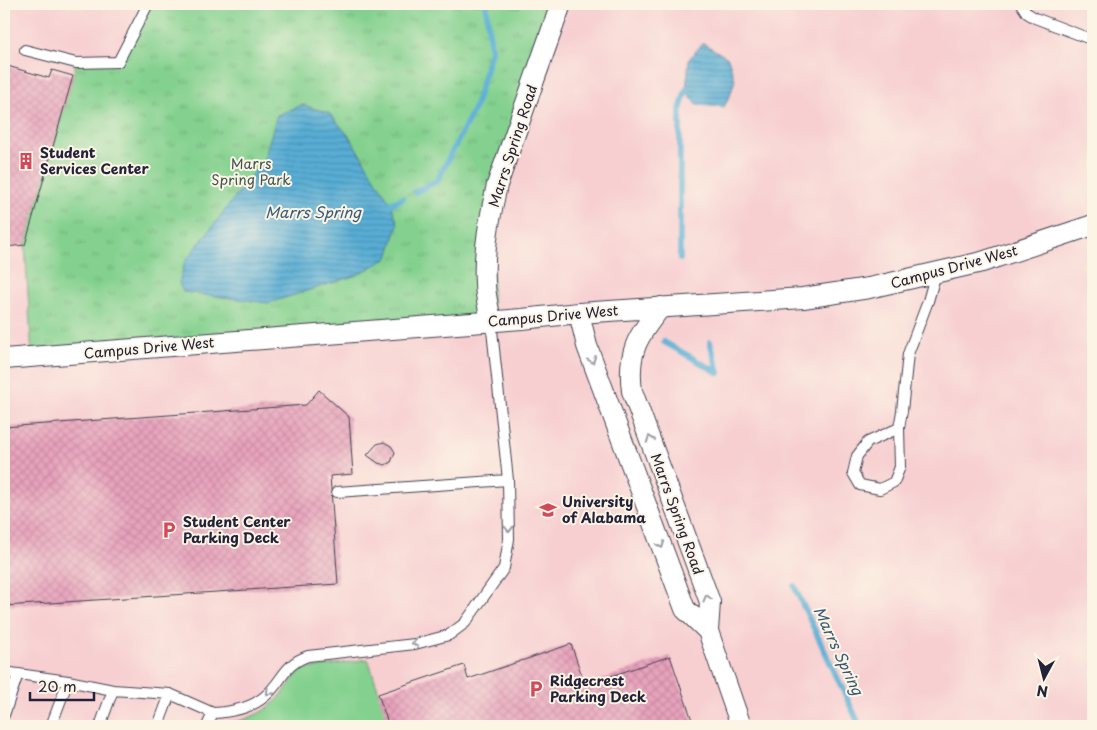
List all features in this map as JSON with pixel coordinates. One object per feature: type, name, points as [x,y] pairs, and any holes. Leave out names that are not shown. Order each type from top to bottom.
[{"type":"street","name":"Marrs Spring Road","points":[[491,321],[485,275],[486,241],[492,211],[498,185],[561,4]]},
{"type":"street","name":"Campus Drive West","points":[[4,358],[579,313],[803,298],[869,288],[936,274],[982,262],[1093,225]]},
{"type":"street","name":"Marrs Spring Road","points":[[661,308],[642,331],[632,355],[630,366],[632,391],[710,602],[708,631],[741,726]]},
{"type":"street","points":[[579,313],[587,346],[685,609],[708,631]]},
{"type":"lane","points":[[25,50],[76,64],[118,62],[148,4]]},
{"type":"lane","points":[[1020,4],[1026,13],[1034,18],[1093,40]]},
{"type":"lane","points":[[898,428],[868,442],[857,456],[853,473],[860,484],[880,490],[894,482],[900,467],[898,428],[902,411],[908,354],[936,274]]},
{"type":"lane","points":[[4,672],[68,681],[113,690],[170,694],[213,713],[236,710],[253,704],[264,697],[289,667],[303,658],[415,644],[449,635],[455,631],[465,623],[504,568],[509,540],[508,480],[491,321]]},
{"type":"lane","points":[[337,492],[508,480]]},
{"type":"lane","points":[[4,715],[18,674]]},
{"type":"lane","points":[[51,726],[68,681]]},
{"type":"lane","points":[[100,726],[113,690]]},
{"type":"lane","points":[[158,726],[170,694]]},
{"type":"lane","points":[[207,726],[213,713]]},
{"type":"shaded area","name":"University of Alabama","points":[[4,4],[1093,4],[1093,257],[1080,263],[1093,294],[1093,726],[4,726]]},
{"type":"green space","name":"Marrs Spring Park","points":[[148,4],[561,4],[498,185],[491,321],[32,357],[25,245],[76,63],[118,62]]},
{"type":"green space","points":[[368,659],[390,726],[215,726],[216,724],[236,722],[266,709],[279,698],[301,670]]},
{"type":"water","points":[[703,43],[728,58],[735,80],[724,107],[697,105],[686,90],[689,59]]},
{"type":"water","name":"Marrs Spring","points":[[302,105],[329,113],[349,136],[391,204],[398,224],[388,258],[357,275],[269,303],[183,292],[179,283],[185,262],[264,159],[277,115]]},
{"type":"building","name":"Student Services Center","points":[[4,65],[49,78],[52,70],[73,76],[25,245],[4,247]]},
{"type":"building","name":"Student Center Parking Deck","points":[[319,390],[349,417],[353,474],[330,476],[338,584],[4,606],[4,427],[306,405]]},
{"type":"building","points":[[384,442],[391,446],[395,452],[391,462],[385,465],[378,463],[367,455],[377,444]]},
{"type":"building","name":"Ridgecrest Parking Deck","points":[[571,644],[585,685],[670,656],[694,726],[389,726],[378,694],[464,665],[468,679]]},
{"type":"waterway","points":[[415,192],[437,181],[475,107],[491,51],[486,4]]},
{"type":"waterway","points":[[680,259],[680,110],[686,90]]},
{"type":"waterway","name":"Marrs Spring","points":[[391,204],[403,198]]},
{"type":"waterway","points":[[664,342],[719,373]]},
{"type":"waterway","points":[[710,342],[719,373]]},
{"type":"waterway","name":"Marrs Spring","points":[[794,586],[860,726]]},
{"type":"place","name":"Student Services Center","points":[[26,161]]},
{"type":"place","name":"University of Alabama","points":[[548,510]]},
{"type":"place","name":"Student Center Parking Deck","points":[[169,530]]},
{"type":"place","name":"Ridgecrest Parking Deck","points":[[536,689]]}]
